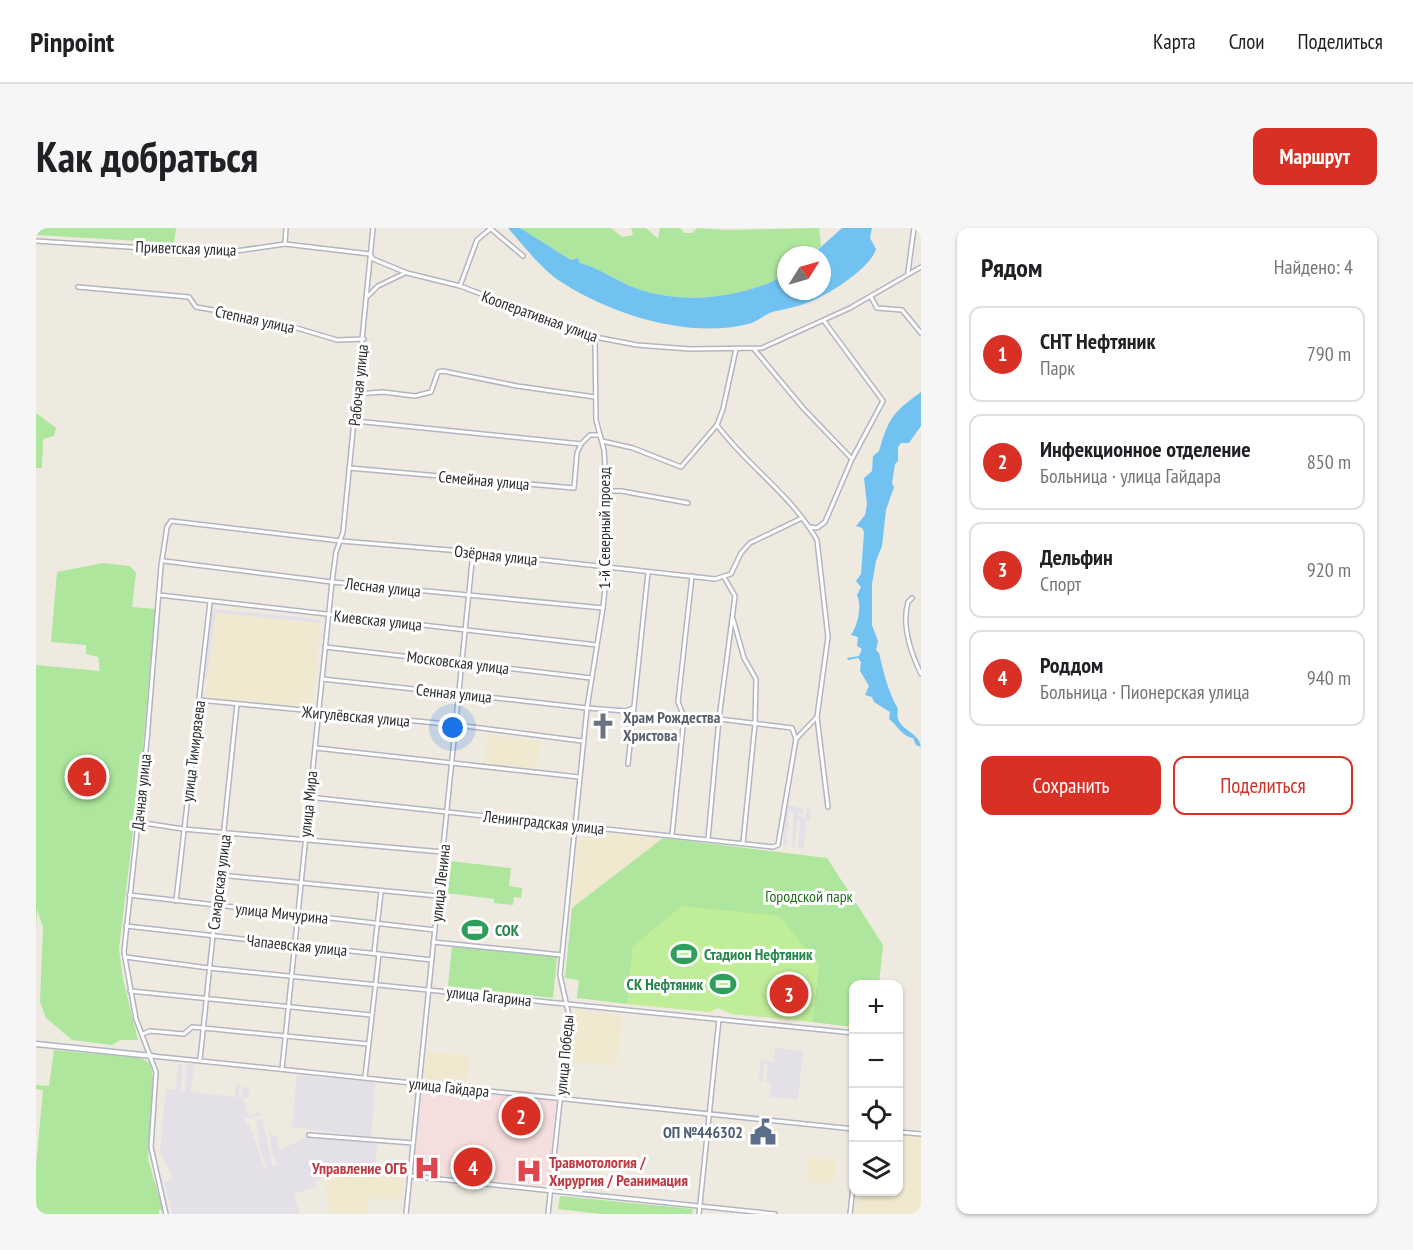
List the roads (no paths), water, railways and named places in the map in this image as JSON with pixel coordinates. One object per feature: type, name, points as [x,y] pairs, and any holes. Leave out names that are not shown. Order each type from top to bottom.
[{"type":"street","points":[[285,244],[286,228]]},
{"type":"street","name":"Рабочая улица","points":[[341,541],[364,339],[373,228]]},
{"type":"street","points":[[460,286],[477,240],[490,228],[524,255]]},
{"type":"street","points":[[908,272],[914,228]]},
{"type":"street","name":"Приветская улица","points":[[36,241],[222,253],[285,244],[370,254]]},
{"type":"street","name":"Кооперативная улица","points":[[370,254],[373,259],[407,273],[460,286],[596,337],[661,347],[736,349],[754,349],[825,321],[871,297],[908,272],[921,267]]},
{"type":"street","points":[[367,297],[378,286],[407,273]]},
{"type":"street","name":"Степная улица","points":[[78,287],[189,297],[196,307],[270,320],[337,340],[364,339]]},
{"type":"street","points":[[871,297],[877,308],[902,310],[921,333]]},
{"type":"street","points":[[810,526],[817,528],[825,522],[852,459],[883,401],[825,321]]},
{"type":"street","name":"1-й Северный проезд","points":[[574,825],[587,708],[607,568],[606,491],[596,398],[596,337]]},
{"type":"street","points":[[602,441],[633,448],[681,467],[717,425],[723,409],[736,349]]},
{"type":"street","points":[[754,349],[803,408],[852,459]]},
{"type":"street","points":[[357,394],[383,392],[423,396],[431,392],[438,372],[443,371],[517,386],[596,398]]},
{"type":"street","points":[[354,421],[581,444],[590,435],[600,435]]},
{"type":"street","points":[[717,425],[775,485],[810,526],[817,540],[828,638],[817,717],[828,807]]},
{"type":"street","name":"Семейная улица","points":[[349,468],[574,488],[577,453],[581,444]]},
{"type":"street","points":[[606,491],[621,491],[688,503]]},
{"type":"street","points":[[708,839],[719,719],[735,596],[724,577],[734,570],[741,553],[750,543],[802,518]]},
{"type":"street","name":"Озёрная улица","points":[[169,524],[176,521],[341,541],[473,552],[648,572],[724,577]]},
{"type":"street","name":"Дачная улица","points":[[166,1214],[152,1158],[156,1087],[152,1056],[142,1034],[130,991],[125,957],[126,926],[138,822],[161,566],[164,561],[169,524]]},
{"type":"street","name":"улица Мира","points":[[282,1069],[308,797],[316,748],[321,679],[336,552],[341,541]]},
{"type":"street","name":"улица Ленина","points":[[406,1214],[473,552]]},
{"type":"street","name":"Лесная улица","points":[[164,561],[332,582],[603,608]]},
{"type":"street","points":[[628,764],[648,572]]},
{"type":"street","points":[[672,836],[684,717],[678,702],[692,576]]},
{"type":"street","name":"Киевская улица","points":[[159,595],[597,645]]},
{"type":"street","points":[[912,598],[906,606],[908,642],[921,674]]},
{"type":"street","name":"улица Тимирязева","points":[[176,901],[210,602]]},
{"type":"street","points":[[732,616],[744,657],[756,679],[755,724],[743,843]]},
{"type":"street","name":"Московская улица","points":[[325,647],[592,678]]},
{"type":"street","name":"Сенная улица","points":[[321,679],[587,708],[626,711],[633,708]]},
{"type":"street","name":"Жигулёвская улица","points":[[199,700],[456,725],[583,741]]},
{"type":"street","name":"Самарская улица","points":[[200,1060],[237,704]]},
{"type":"street","points":[[719,719],[792,728],[796,739],[817,717]]},
{"type":"street","name":"Ленинградская улица","points":[[308,797],[672,836],[778,845],[796,739]]},
{"type":"street","points":[[316,748],[579,777]]},
{"type":"street","points":[[138,822],[183,829],[443,852]]},
{"type":"street","name":"улица Победы","points":[[548,1214],[569,1016],[568,1003],[561,986],[574,825]]},
{"type":"street","points":[[219,875],[438,896]]},
{"type":"street","points":[[364,1078],[375,985],[377,925],[381,892]]},
{"type":"street","name":"улица Мичурина","points":[[129,895],[435,930]]},
{"type":"street","name":"Чапаевская улица","points":[[126,926],[432,960]]},
{"type":"street","points":[[434,942],[562,955]]},
{"type":"street","name":"улица Гагарина","points":[[125,957],[208,968],[849,1032]]},
{"type":"street","points":[[130,991],[371,1015]]},
{"type":"street","points":[[699,1214],[719,1019]]},
{"type":"street","points":[[142,1034],[150,1031],[184,1034],[192,1028],[203,1028],[368,1044]]},
{"type":"street","points":[[36,1044],[152,1056]]},
{"type":"street","name":"улица Гайдара","points":[[152,1056],[849,1128]]},
{"type":"street","points":[[903,1132],[921,1134]]},
{"type":"street","points":[[309,1135],[413,1143]]},
{"type":"street","points":[[410,1176],[775,1214]]},
{"type":"street","points":[[850,1214],[852,1196]]},
{"type":"water","points":[[508,228],[520,228],[571,260],[578,258],[580,263],[630,286],[649,292],[689,298],[709,297],[749,290],[777,279],[777,300],[814,300],[772,312],[748,324],[725,328],[678,326],[629,314],[585,296],[557,279],[535,259]]},
{"type":"water","points":[[842,228],[872,228],[870,238],[876,249],[872,256],[857,273],[831,291],[831,246],[822,246]]},
{"type":"water","points":[[921,392],[921,426],[909,443],[901,443],[898,447],[898,461],[895,464],[892,483],[894,487],[886,510],[882,546],[876,561],[872,584],[872,625],[878,641],[876,650],[898,709],[899,721],[916,737],[921,747],[889,719],[890,712],[874,702],[872,697],[865,695],[869,686],[860,671],[861,662],[858,658],[848,660],[847,658],[859,656],[862,649],[857,646],[858,637],[851,635],[856,626],[859,610],[857,595],[861,587],[856,581],[861,574],[864,532],[862,528],[856,526],[865,515],[867,504],[864,478],[872,471],[873,456],[879,451],[889,423],[904,405]]},
{"type":"place","name":"Храм Рождества Христова","points":[[603,726]]},
{"type":"place","name":"СНТ Нефтяник","points":[[87,777]]},
{"type":"place","name":"СОК","points":[[475,930]]},
{"type":"place","name":"Стадион Нефтяник","points":[[684,954]]},
{"type":"place","name":"СК Нефтяник","points":[[723,984]]},
{"type":"place","name":"Дельфин","points":[[789,994]]},
{"type":"place","name":"Инфекционное отделение","points":[[521,1116]]},
{"type":"place","name":"ОП №446302","points":[[763,1132]]},
{"type":"place","name":"Роддом","points":[[473,1167]]},
{"type":"place","name":"Управление ОГБ","points":[[427,1168]]},
{"type":"place","name":"Травмотология / Хирургия / Реанимация","points":[[529,1171]]},
{"type":"park label","name":"Городской парк","points":[[809,896]]}]
